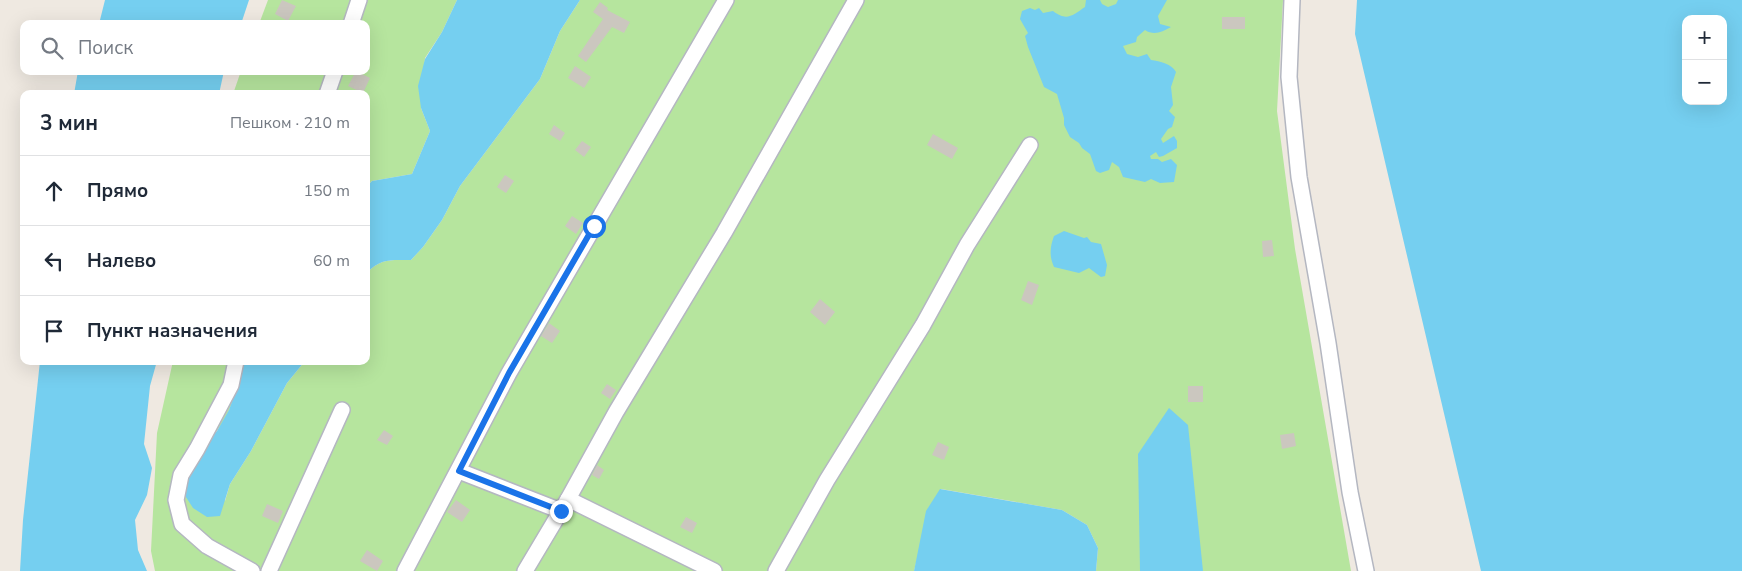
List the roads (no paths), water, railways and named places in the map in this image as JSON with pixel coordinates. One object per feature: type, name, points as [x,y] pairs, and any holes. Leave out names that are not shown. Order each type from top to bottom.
[{"type":"lane","points":[[353,20],[359,0]]},
{"type":"lane","points":[[405,571],[509,373],[726,0]]},
{"type":"lane","points":[[525,571],[616,412],[724,233],[856,0]]},
{"type":"lane","points":[[1292,0],[1289,78],[1299,177],[1328,343],[1350,492],[1366,571]]},
{"type":"lane","points":[[328,90],[333,75]]},
{"type":"lane","points":[[776,571],[827,480],[923,325],[967,245],[1030,145]]},
{"type":"lane","points":[[235,365],[230,386],[197,449],[180,475],[176,500],[182,524],[207,546],[252,571]]},
{"type":"lane","points":[[269,571],[342,410]]},
{"type":"lane","points":[[459,471],[564,505],[714,571]]},
{"type":"water","points":[[105,0],[249,0],[242,20],[100,20]]},
{"type":"water","points":[[457,0],[580,0],[560,31],[540,79],[460,186],[442,220],[423,247],[411,260],[382,262],[370,270],[370,183],[372,181],[412,174],[430,131],[421,108],[418,86],[425,59],[442,32]]},
{"type":"water","points":[[1086,0],[1100,0],[1102,4],[1108,7],[1116,4],[1118,0],[1167,0],[1158,16],[1160,24],[1171,27],[1155,33],[1145,30],[1137,37],[1136,42],[1123,46],[1127,54],[1138,57],[1147,54],[1151,60],[1169,65],[1176,72],[1171,87],[1173,105],[1169,111],[1175,117],[1172,127],[1168,129],[1161,139],[1163,143],[1174,136],[1177,141],[1177,148],[1163,156],[1159,157],[1156,152],[1150,156],[1151,159],[1158,159],[1162,162],[1171,159],[1177,165],[1174,182],[1160,183],[1151,179],[1145,182],[1123,177],[1119,167],[1112,162],[1109,170],[1100,173],[1096,171],[1090,154],[1070,137],[1064,125],[1064,118],[1057,94],[1044,87],[1028,47],[1025,36],[1028,33],[1020,19],[1022,11],[1030,8],[1035,10],[1039,8],[1043,13],[1053,11],[1066,17],[1077,13],[1085,7]]},
{"type":"water","points":[[1357,0],[1742,0],[1742,571],[1481,571],[1355,34]]},
{"type":"water","points":[[77,75],[223,75],[220,90],[75,90]]},
{"type":"water","points":[[1064,231],[1084,238],[1087,237],[1091,242],[1101,244],[1107,265],[1105,276],[1101,277],[1089,268],[1079,273],[1054,267],[1051,248],[1054,236]]},
{"type":"water","points":[[40,365],[156,365],[150,386],[144,444],[152,468],[147,495],[135,520],[138,550],[147,571],[20,571],[23,520]]},
{"type":"water","points":[[242,365],[302,365],[287,383],[251,451],[230,484],[220,516],[207,517],[193,508],[184,494],[187,472],[195,452],[217,431],[229,410],[238,385]]},
{"type":"water","points":[[1169,408],[1188,425],[1203,571],[1140,571],[1138,454]]},
{"type":"water","points":[[940,489],[1062,510],[1087,525],[1098,548],[1096,571],[914,571],[926,511]]}]
